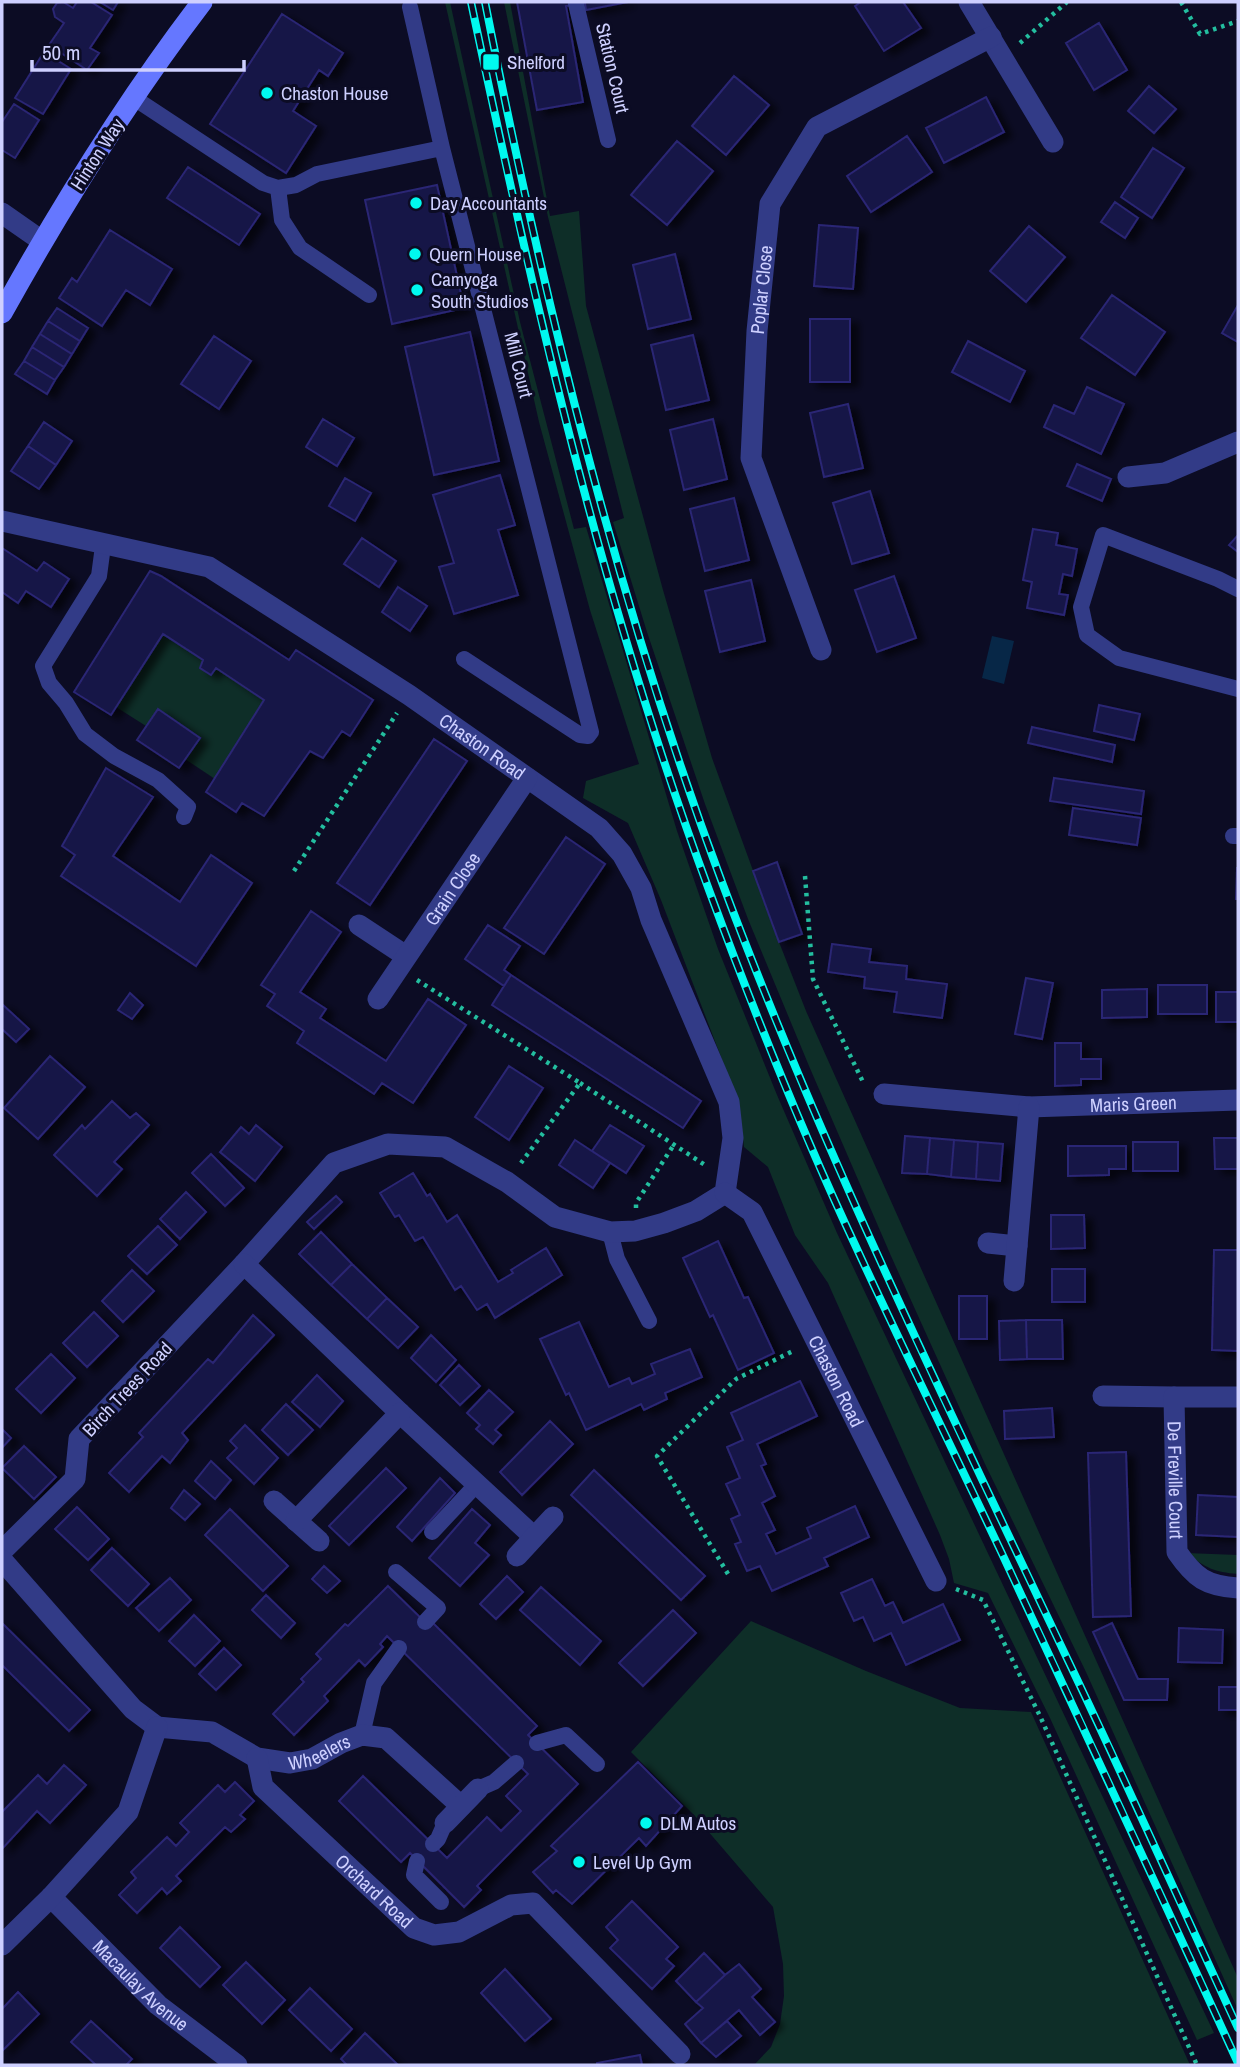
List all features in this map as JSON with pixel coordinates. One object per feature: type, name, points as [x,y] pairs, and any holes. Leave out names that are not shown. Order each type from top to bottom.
[{"type":"street","name":"Hinton Way","points":[[2,313],[42,241],[134,99],[202,2]]},
{"type":"street","points":[[969,2],[1053,142]]},
{"type":"street","name":"Poplar Close","points":[[821,650],[751,458],[758,331],[770,204],[817,127],[991,37]]},
{"type":"street","points":[[2,213],[42,241]]},
{"type":"street","points":[[1128,477],[1166,473],[1238,442]]},
{"type":"street","name":"Chaston Road","points":[[2,521],[103,546],[209,567],[409,695],[598,828],[622,854],[641,888],[651,920],[729,1102],[733,1138],[725,1193],[752,1212],[936,1581]]},
{"type":"street","name":"Grain Close","points":[[378,999],[527,778]]},
{"type":"street","points":[[359,925],[402,962]]},
{"type":"street","name":"Maris Green","points":[[884,1094],[1029,1107],[1238,1100]]},
{"type":"street","points":[[1014,1281],[1029,1107]]},
{"type":"street","name":"Birch Trees Road","points":[[2,1551],[75,1479],[79,1439],[244,1264],[334,1163],[388,1144],[445,1147],[507,1182]]},
{"type":"street","points":[[507,1182],[555,1217],[610,1232],[635,1231],[696,1211],[725,1193]]},
{"type":"street","points":[[988,1243],[1017,1245]]},
{"type":"street","points":[[244,1264],[533,1536]]},
{"type":"street","name":"De Freville Court","points":[[1104,1396],[1238,1397]]},
{"type":"street","name":"De Freville Court","points":[[1174,1397],[1177,1552],[1191,1573],[1216,1587],[1238,1588]]},
{"type":"street","points":[[296,1521],[400,1413]]},
{"type":"street","points":[[274,1501],[318,1541]]},
{"type":"street","points":[[517,1556],[553,1517]]},
{"type":"street","points":[[2,1560],[133,1709],[157,1727],[128,1812],[51,1897],[2,1945]]},
{"type":"street","name":"Wheelers","points":[[157,1727],[212,1732],[257,1758],[290,1763],[313,1759],[341,1742],[362,1735],[386,1738],[461,1806]]},
{"type":"street","name":"Orchard Road","points":[[257,1758],[263,1787],[414,1927],[434,1935],[459,1932],[511,1905],[533,1903],[680,2054]]},
{"type":"street","points":[[445,1823],[478,1789]]},
{"type":"street","name":"Macaulay Avenue","points":[[51,1897],[158,2005],[237,2065]]},
{"type":"lane","name":"Station Court","points":[[576,4],[608,140]]},
{"type":"lane","points":[[134,99],[263,183],[278,188],[296,185],[317,174],[442,148],[410,7]]},
{"type":"lane","name":"Mill Court","points":[[442,148],[591,732],[584,737],[580,735],[464,659]]},
{"type":"lane","points":[[278,188],[282,220],[300,248],[369,295]]},
{"type":"lane","points":[[1238,589],[1103,535],[1081,607],[1087,635],[1119,658],[1238,689]]},
{"type":"lane","points":[[103,546],[99,576],[43,666],[49,682],[86,734],[114,755],[158,780],[188,807],[184,817]]},
{"type":"lane","points":[[610,1232],[617,1259],[649,1321]]},
{"type":"lane","points":[[432,1532],[477,1484]]},
{"type":"lane","points":[[396,1572],[438,1608],[425,1622]]},
{"type":"lane","points":[[362,1735],[374,1683],[399,1648]]},
{"type":"lane","points":[[537,1743],[566,1735],[597,1764]]},
{"type":"lane","points":[[478,1789],[494,1782],[516,1763]]},
{"type":"lane","points":[[433,1844],[445,1823]]},
{"type":"lane","points":[[417,1861],[414,1875],[441,1902]]},
{"type":"path","points":[[991,37],[1019,44],[1067,2]]},
{"type":"path","points":[[1181,2],[1200,33],[1238,21]]},
{"type":"path","points":[[294,871],[409,695]]},
{"type":"path","points":[[805,876],[813,979],[863,1082],[868,1090],[884,1094]]},
{"type":"path","points":[[402,962],[706,1166],[730,1170]]},
{"type":"path","points":[[507,1182],[580,1083]]},
{"type":"path","points":[[635,1231],[636,1203],[675,1143]]},
{"type":"path","points":[[728,1574],[657,1456],[736,1379],[815,1341]]},
{"type":"path","points":[[936,1581],[983,1600],[1040,1716],[1197,2065]]},
{"type":"green space","points":[[445,2],[450,2],[520,322],[574,529],[586,527],[677,831],[718,949],[837,1233],[1214,2033],[1197,2040],[1050,1718],[988,1593],[954,1583],[940,1535],[828,1283],[795,1235],[768,1167],[744,1147],[739,1104],[661,900],[628,823],[583,798],[586,781],[639,764],[590,610],[539,422]]},
{"type":"green space","points":[[504,2],[510,2],[550,216],[579,211],[586,306],[663,590],[712,758],[779,942],[806,1011],[1238,1978],[1238,2010],[1086,1672],[985,1464],[891,1256],[748,919],[705,804],[613,522],[624,518],[548,217]]},
{"type":"green space","points":[[163,634],[203,660],[200,668],[211,674],[216,668],[264,700],[215,779],[185,759],[199,737],[158,710],[146,726],[116,707]]},
{"type":"green space","points":[[1186,1553],[1238,1555],[1238,1574],[1210,1568]]},
{"type":"green space","points":[[751,1621],[960,1708],[1031,1712],[1190,2065],[754,2065],[771,2047],[780,2024],[784,1996],[783,1964],[773,1907],[695,1816],[631,1752]]},
{"type":"water","points":[[992,636],[1014,641],[1004,684],[982,678]]},
{"type":"building","points":[[63,2],[73,8],[77,2],[91,2],[112,15],[90,48],[99,53],[87,70],[49,45],[64,23],[55,17],[53,9],[57,3]]},
{"type":"building","points":[[100,2],[118,2],[113,10]]},
{"type":"building","points":[[517,2],[628,2],[586,10],[585,3],[566,6],[583,102],[537,110]]},
{"type":"building","points":[[861,2],[903,2],[921,28],[884,51],[855,6]]},
{"type":"building","name":"Chaston House","points":[[282,14],[343,53],[328,76],[319,70],[293,111],[316,126],[286,173],[210,124]]},
{"type":"building","points":[[1099,23],[1127,70],[1094,90],[1066,43]]},
{"type":"building","points":[[44,52],[71,69],[43,114],[15,98]]},
{"type":"building","points":[[734,76],[769,105],[726,155],[692,126]]},
{"type":"building","points":[[1149,86],[1176,109],[1154,133],[1128,111]]},
{"type":"building","points":[[986,97],[1004,132],[944,163],[926,128]]},
{"type":"building","points":[[14,104],[39,120],[15,158],[2,150],[2,122]]},
{"type":"building","points":[[907,136],[932,172],[871,212],[847,176]]},
{"type":"building","points":[[677,141],[713,171],[667,225],[631,195]]},
{"type":"building","points":[[1153,148],[1184,168],[1152,218],[1121,197]]},
{"type":"building","points":[[188,167],[260,214],[239,245],[167,198]]},
{"type":"building","name":"Quern House","points":[[437,185],[464,308],[392,324],[365,200]]},
{"type":"building","points":[[1115,202],[1138,218],[1125,238],[1101,222]]},
{"type":"building","points":[[819,225],[858,228],[853,289],[814,286]]},
{"type":"building","points":[[1029,226],[1065,257],[1026,302],[990,271]]},
{"type":"building","points":[[110,230],[172,269],[150,305],[126,290],[102,326],[59,298],[72,278],[77,282]]},
{"type":"building","points":[[675,254],[691,319],[648,329],[633,265]]},
{"type":"building","points":[[1112,295],[1165,332],[1135,375],[1081,338]]},
{"type":"building","points":[[1238,305],[1238,342],[1222,333]]},
{"type":"building","points":[[57,308],[88,328],[80,341],[48,321]]},
{"type":"building","points":[[810,319],[850,319],[850,382],[810,382]]},
{"type":"building","points":[[48,321],[80,341],[72,354],[40,334]]},
{"type":"building","points":[[470,332],[499,461],[434,475],[405,347]]},
{"type":"building","points":[[40,334],[72,354],[64,367],[32,347]]},
{"type":"building","points":[[693,335],[709,400],[666,410],[651,345]]},
{"type":"building","points":[[214,336],[251,361],[219,409],[181,384]]},
{"type":"building","points":[[968,341],[1025,371],[1010,402],[952,372]]},
{"type":"building","points":[[32,347],[64,367],[55,380],[24,361]]},
{"type":"building","points":[[24,361],[55,380],[47,394],[15,374]]},
{"type":"building","points":[[1087,387],[1124,404],[1101,454],[1044,427],[1054,405],[1074,414]]},
{"type":"building","points":[[848,404],[863,468],[824,477],[810,413]]},
{"type":"building","points":[[323,419],[354,438],[337,466],[306,447]]},
{"type":"building","points":[[713,419],[727,479],[684,490],[670,430]]},
{"type":"building","points":[[44,422],[72,441],[56,465],[28,446]]},
{"type":"building","points":[[28,446],[56,465],[39,489],[11,471]]},
{"type":"building","points":[[1077,464],[1111,479],[1102,501],[1067,486]]},
{"type":"building","points":[[500,475],[515,525],[498,530],[518,595],[454,614],[439,567],[454,563],[433,495]]},
{"type":"building","points":[[345,478],[371,493],[355,521],[329,506]]},
{"type":"building","points":[[870,491],[889,553],[852,564],[833,503]]},
{"type":"building","points":[[734,498],[749,560],[705,571],[690,509]]},
{"type":"building","points":[[1033,529],[1058,533],[1056,545],[1077,549],[1072,576],[1063,574],[1059,594],[1068,595],[1064,615],[1027,608],[1032,582],[1023,580]]},
{"type":"building","points":[[1238,535],[1238,552],[1229,545]]},
{"type":"building","points":[[362,538],[396,561],[379,587],[344,564]]},
{"type":"building","points":[[2,548],[37,571],[44,562],[69,579],[51,607],[26,591],[18,603],[2,592]]},
{"type":"building","points":[[150,571],[289,660],[296,650],[373,700],[350,736],[342,731],[323,758],[310,751],[264,816],[242,803],[236,812],[206,792],[264,700],[216,668],[211,675],[200,668],[203,660],[163,634],[111,715],[74,692]]},
{"type":"building","points":[[894,576],[916,638],[877,652],[855,590]]},
{"type":"building","points":[[751,580],[765,641],[720,652],[705,591]]},
{"type":"building","points":[[398,587],[427,606],[410,631],[382,612]]},
{"type":"building","points":[[1099,705],[1140,714],[1134,740],[1094,731]]},
{"type":"building","points":[[158,709],[200,738],[179,768],[137,740]]},
{"type":"building","points":[[1032,727],[1115,745],[1112,762],[1028,743]]},
{"type":"building","points":[[434,739],[467,761],[370,905],[337,883]]},
{"type":"building","points":[[106,768],[153,797],[113,856],[180,902],[211,855],[252,883],[196,966],[61,876],[75,855],[62,846]]},
{"type":"building","points":[[1054,778],[1144,791],[1141,814],[1050,801]]},
{"type":"building","points":[[1073,808],[1141,818],[1137,845],[1069,835]]},
{"type":"building","points":[[566,837],[605,864],[544,954],[504,928]]},
{"type":"building","points":[[777,862],[802,934],[779,942],[753,871]]},
{"type":"building","points":[[1237,868],[1238,899],[1236,899]]},
{"type":"building","points":[[311,911],[341,932],[300,992],[326,1009],[320,1018],[386,1061],[428,999],[466,1025],[413,1103],[382,1083],[374,1094],[297,1043],[304,1031],[267,1006],[275,994],[261,985]]},
{"type":"building","points":[[488,925],[520,946],[504,970],[511,975],[504,986],[465,959]]},
{"type":"building","points":[[832,944],[871,949],[869,962],[907,966],[906,979],[947,984],[942,1018],[894,1012],[897,992],[864,988],[865,977],[828,972]]},
{"type":"building","points":[[511,975],[701,1101],[683,1128],[492,1005]]},
{"type":"building","points":[[1026,978],[1053,983],[1042,1039],[1015,1034]]},
{"type":"building","points":[[1158,985],[1207,985],[1207,1014],[1158,1014]]},
{"type":"building","points":[[1147,989],[1147,1017],[1102,1018],[1102,990]]},
{"type":"building","points":[[1216,992],[1238,992],[1238,1022],[1216,1022]]},
{"type":"building","points":[[130,993],[143,1005],[132,1019],[118,1010]]},
{"type":"building","points":[[2,1004],[29,1029],[16,1042],[2,1029]]},
{"type":"building","points":[[1055,1043],[1081,1043],[1081,1059],[1101,1059],[1101,1079],[1081,1079],[1081,1085],[1055,1086]]},
{"type":"building","points":[[50,1056],[85,1087],[38,1139],[4,1108]]},
{"type":"building","points":[[509,1066],[543,1088],[509,1140],[475,1117]]},
{"type":"building","points":[[112,1101],[130,1118],[136,1113],[149,1125],[114,1162],[122,1169],[97,1196],[54,1155],[82,1125],[85,1129]]},
{"type":"building","points":[[256,1125],[282,1147],[255,1181],[220,1152],[241,1127],[249,1134]]},
{"type":"building","points":[[610,1125],[644,1146],[626,1173],[592,1151]]},
{"type":"building","points":[[905,1136],[930,1138],[927,1174],[902,1173]]},
{"type":"building","points":[[930,1138],[954,1140],[951,1177],[927,1174]]},
{"type":"building","points":[[1214,1138],[1238,1138],[1238,1169],[1215,1169]]},
{"type":"building","points":[[575,1140],[610,1163],[593,1188],[559,1165]]},
{"type":"building","points":[[954,1140],[978,1142],[976,1179],[951,1177]]},
{"type":"building","points":[[978,1142],[1003,1144],[1000,1181],[976,1179]]},
{"type":"building","points":[[1133,1142],[1178,1142],[1178,1171],[1133,1171]]},
{"type":"building","points":[[1068,1146],[1126,1146],[1126,1169],[1109,1169],[1109,1175],[1068,1176]]},
{"type":"building","points":[[211,1154],[244,1188],[225,1206],[192,1173]]},
{"type":"building","points":[[413,1173],[447,1222],[457,1215],[498,1282],[513,1273],[511,1270],[546,1248],[562,1275],[495,1318],[487,1304],[477,1310],[461,1286],[455,1290],[423,1237],[415,1241],[399,1215],[395,1217],[380,1193]]},
{"type":"building","points":[[186,1192],[206,1212],[180,1239],[160,1219]]},
{"type":"building","points":[[336,1196],[342,1202],[314,1229],[307,1222]]},
{"type":"building","points":[[1051,1215],[1084,1215],[1085,1248],[1051,1249]]},
{"type":"building","points":[[158,1226],[177,1245],[147,1274],[128,1256]]},
{"type":"building","points":[[321,1232],[352,1264],[331,1285],[299,1254]]},
{"type":"building","points":[[718,1241],[744,1298],[748,1297],[774,1353],[738,1370],[683,1258]]},
{"type":"building","points":[[1214,1250],[1238,1250],[1238,1351],[1212,1350]]},
{"type":"building","points":[[352,1264],[387,1298],[367,1319],[331,1285]]},
{"type":"building","points":[[1052,1269],[1085,1269],[1085,1302],[1052,1302]]},
{"type":"building","points":[[132,1270],[154,1291],[123,1322],[102,1301]]},
{"type":"building","points":[[959,1296],[987,1296],[987,1339],[959,1339]]},
{"type":"building","points":[[387,1298],[418,1327],[398,1348],[367,1319]]},
{"type":"building","points":[[94,1312],[118,1336],[87,1367],[63,1343]]},
{"type":"building","points":[[253,1315],[274,1335],[182,1433],[188,1440],[170,1463],[162,1456],[129,1492],[109,1473],[143,1437],[139,1433],[208,1359],[213,1363]]},
{"type":"building","points":[[1026,1320],[1062,1320],[1063,1359],[1027,1359]]},
{"type":"building","points":[[1026,1320],[1027,1359],[1000,1360],[999,1321]]},
{"type":"building","points":[[579,1322],[609,1387],[629,1378],[632,1384],[655,1374],[651,1364],[690,1349],[702,1377],[665,1393],[667,1399],[644,1410],[641,1404],[586,1430],[540,1339]]},
{"type":"building","points":[[431,1335],[456,1360],[436,1382],[411,1358]]},
{"type":"building","points":[[51,1354],[75,1378],[41,1413],[16,1389]]},
{"type":"building","points":[[459,1365],[480,1386],[460,1405],[440,1385]]},
{"type":"building","points":[[317,1375],[343,1401],[320,1427],[292,1402]]},
{"type":"building","points":[[800,1381],[817,1416],[757,1444],[766,1464],[761,1466],[775,1496],[762,1503],[775,1530],[766,1534],[776,1554],[811,1538],[807,1528],[855,1506],[869,1537],[824,1558],[828,1566],[772,1591],[760,1566],[747,1571],[735,1544],[741,1542],[731,1519],[740,1515],[726,1484],[740,1478],[727,1447],[743,1440],[731,1413]]},
{"type":"building","points":[[489,1390],[513,1412],[495,1430],[501,1435],[493,1444],[476,1429],[480,1425],[467,1413]]},
{"type":"building","points":[[286,1404],[313,1430],[288,1455],[262,1430]]},
{"type":"building","points":[[1052,1408],[1054,1437],[1005,1439],[1004,1411]]},
{"type":"building","points":[[550,1421],[573,1444],[522,1495],[500,1472]]},
{"type":"building","points":[[245,1425],[278,1458],[254,1484],[227,1458],[237,1448],[230,1441]]},
{"type":"building","points":[[2,1429],[11,1438],[2,1448]]},
{"type":"building","points":[[24,1446],[56,1477],[34,1499],[2,1468]]},
{"type":"building","points":[[1126,1452],[1131,1616],[1093,1617],[1088,1453]]},
{"type":"building","points":[[211,1461],[231,1480],[215,1499],[195,1481]]},
{"type":"building","points":[[386,1468],[406,1488],[349,1545],[329,1526]]},
{"type":"building","points":[[594,1470],[705,1576],[681,1600],[571,1495]]},
{"type":"building","points":[[440,1478],[455,1493],[412,1541],[397,1527]]},
{"type":"building","points":[[184,1490],[200,1504],[185,1520],[171,1508]]},
{"type":"building","points":[[1198,1495],[1238,1497],[1238,1537],[1196,1535]]},
{"type":"building","points":[[77,1507],[109,1539],[88,1560],[55,1529]]},
{"type":"building","points":[[230,1509],[288,1566],[263,1591],[205,1535]]},
{"type":"building","points":[[472,1509],[490,1525],[475,1543],[489,1555],[460,1586],[429,1558]]},
{"type":"building","points":[[112,1548],[149,1584],[128,1606],[91,1570]]},
{"type":"building","points":[[324,1566],[340,1581],[327,1593],[312,1579]]},
{"type":"building","points":[[507,1576],[523,1592],[496,1619],[480,1604]]},
{"type":"building","points":[[170,1578],[191,1600],[159,1631],[136,1608]]},
{"type":"building","points":[[872,1579],[885,1606],[893,1602],[903,1623],[943,1604],[960,1640],[906,1665],[891,1633],[874,1641],[863,1617],[854,1621],[841,1593]]},
{"type":"building","points":[[388,1586],[430,1627],[433,1623],[537,1726],[528,1735],[578,1784],[477,1886],[481,1890],[464,1907],[410,1853],[401,1862],[339,1801],[363,1776],[447,1858],[487,1817],[501,1831],[521,1811],[506,1796],[528,1774],[387,1636],[380,1644],[383,1647],[365,1666],[359,1660],[324,1696],[328,1701],[294,1735],[273,1714],[304,1682],[301,1679],[321,1659],[316,1654]]},
{"type":"building","points":[[541,1587],[601,1641],[580,1665],[520,1610]]},
{"type":"building","points":[[266,1595],[295,1623],[281,1638],[252,1610]]},
{"type":"building","points":[[673,1610],[696,1633],[643,1686],[619,1663]]},
{"type":"building","points":[[194,1615],[220,1641],[195,1666],[169,1641]]},
{"type":"building","points":[[2,1623],[90,1710],[69,1731],[2,1665]]},
{"type":"building","points":[[1112,1623],[1138,1679],[1168,1679],[1167,1700],[1124,1700],[1093,1632]]},
{"type":"building","points":[[1179,1628],[1223,1630],[1222,1663],[1178,1662]]},
{"type":"building","points":[[224,1648],[241,1665],[216,1690],[199,1674]]},
{"type":"building","points":[[1219,1687],[1238,1687],[1238,1710],[1219,1710]]},
{"type":"building","points":[[638,1762],[682,1806],[646,1846],[639,1838],[572,1904],[556,1890],[553,1893],[533,1872],[557,1851],[551,1846]]},
{"type":"building","points":[[64,1765],[86,1785],[50,1823],[37,1811],[2,1849],[2,1812],[38,1775],[47,1784]]},
{"type":"building","points":[[235,1782],[254,1801],[240,1815],[245,1819],[231,1832],[225,1827],[176,1876],[181,1881],[167,1894],[162,1888],[137,1913],[119,1895],[136,1878],[131,1872],[167,1837],[176,1846],[189,1832],[180,1823],[218,1785],[225,1792]]},
{"type":"building","points":[[632,1901],[678,1947],[666,1959],[674,1966],[652,1989],[610,1948],[618,1940],[606,1927]]},
{"type":"building","points":[[180,1927],[220,1967],[200,1987],[160,1948]]},
{"type":"building","points":[[704,1953],[725,1975],[696,2002],[676,1981]]},
{"type":"building","points":[[246,1962],[285,2000],[262,2024],[223,1985]]},
{"type":"building","points":[[739,1964],[761,1989],[752,1997],[775,2022],[760,2035],[739,2010],[701,2043],[685,2024],[703,2008],[696,2002]]},
{"type":"building","points":[[505,1969],[551,2019],[525,2041],[481,1993]]},
{"type":"building","points":[[310,1988],[352,2029],[331,2051],[289,2010]]},
{"type":"building","points":[[18,1992],[39,2014],[2,2051],[2,2009]]},
{"type":"building","points":[[91,2021],[132,2059],[126,2065],[96,2065],[71,2042]]},
{"type":"building","points":[[727,2021],[741,2036],[716,2057],[701,2043]]},
{"type":"building","points":[[365,2033],[398,2065],[347,2065],[341,2059]]},
{"type":"building","points":[[640,2055],[642,2065],[597,2065],[597,2063]]},
{"type":"railway","points":[[471,2],[546,339],[603,562],[671,781],[709,890],[743,981],[817,1161],[1238,2063]]},
{"type":"railway","points":[[485,2],[532,226],[586,448],[649,668],[723,885],[801,1080],[885,1272],[1238,2028]]},
{"type":"place","name":"Shelford","points":[[491,62]]},
{"type":"place","name":"Chaston House","points":[[267,93]]},
{"type":"place","name":"Day Accountants","points":[[416,203]]},
{"type":"place","name":"Quern House","points":[[415,254]]},
{"type":"place","name":"Camyoga South Studios","points":[[417,290]]},
{"type":"place","name":"DLM Autos","points":[[646,1823]]},
{"type":"place","name":"Level Up Gym","points":[[579,1862]]}]
